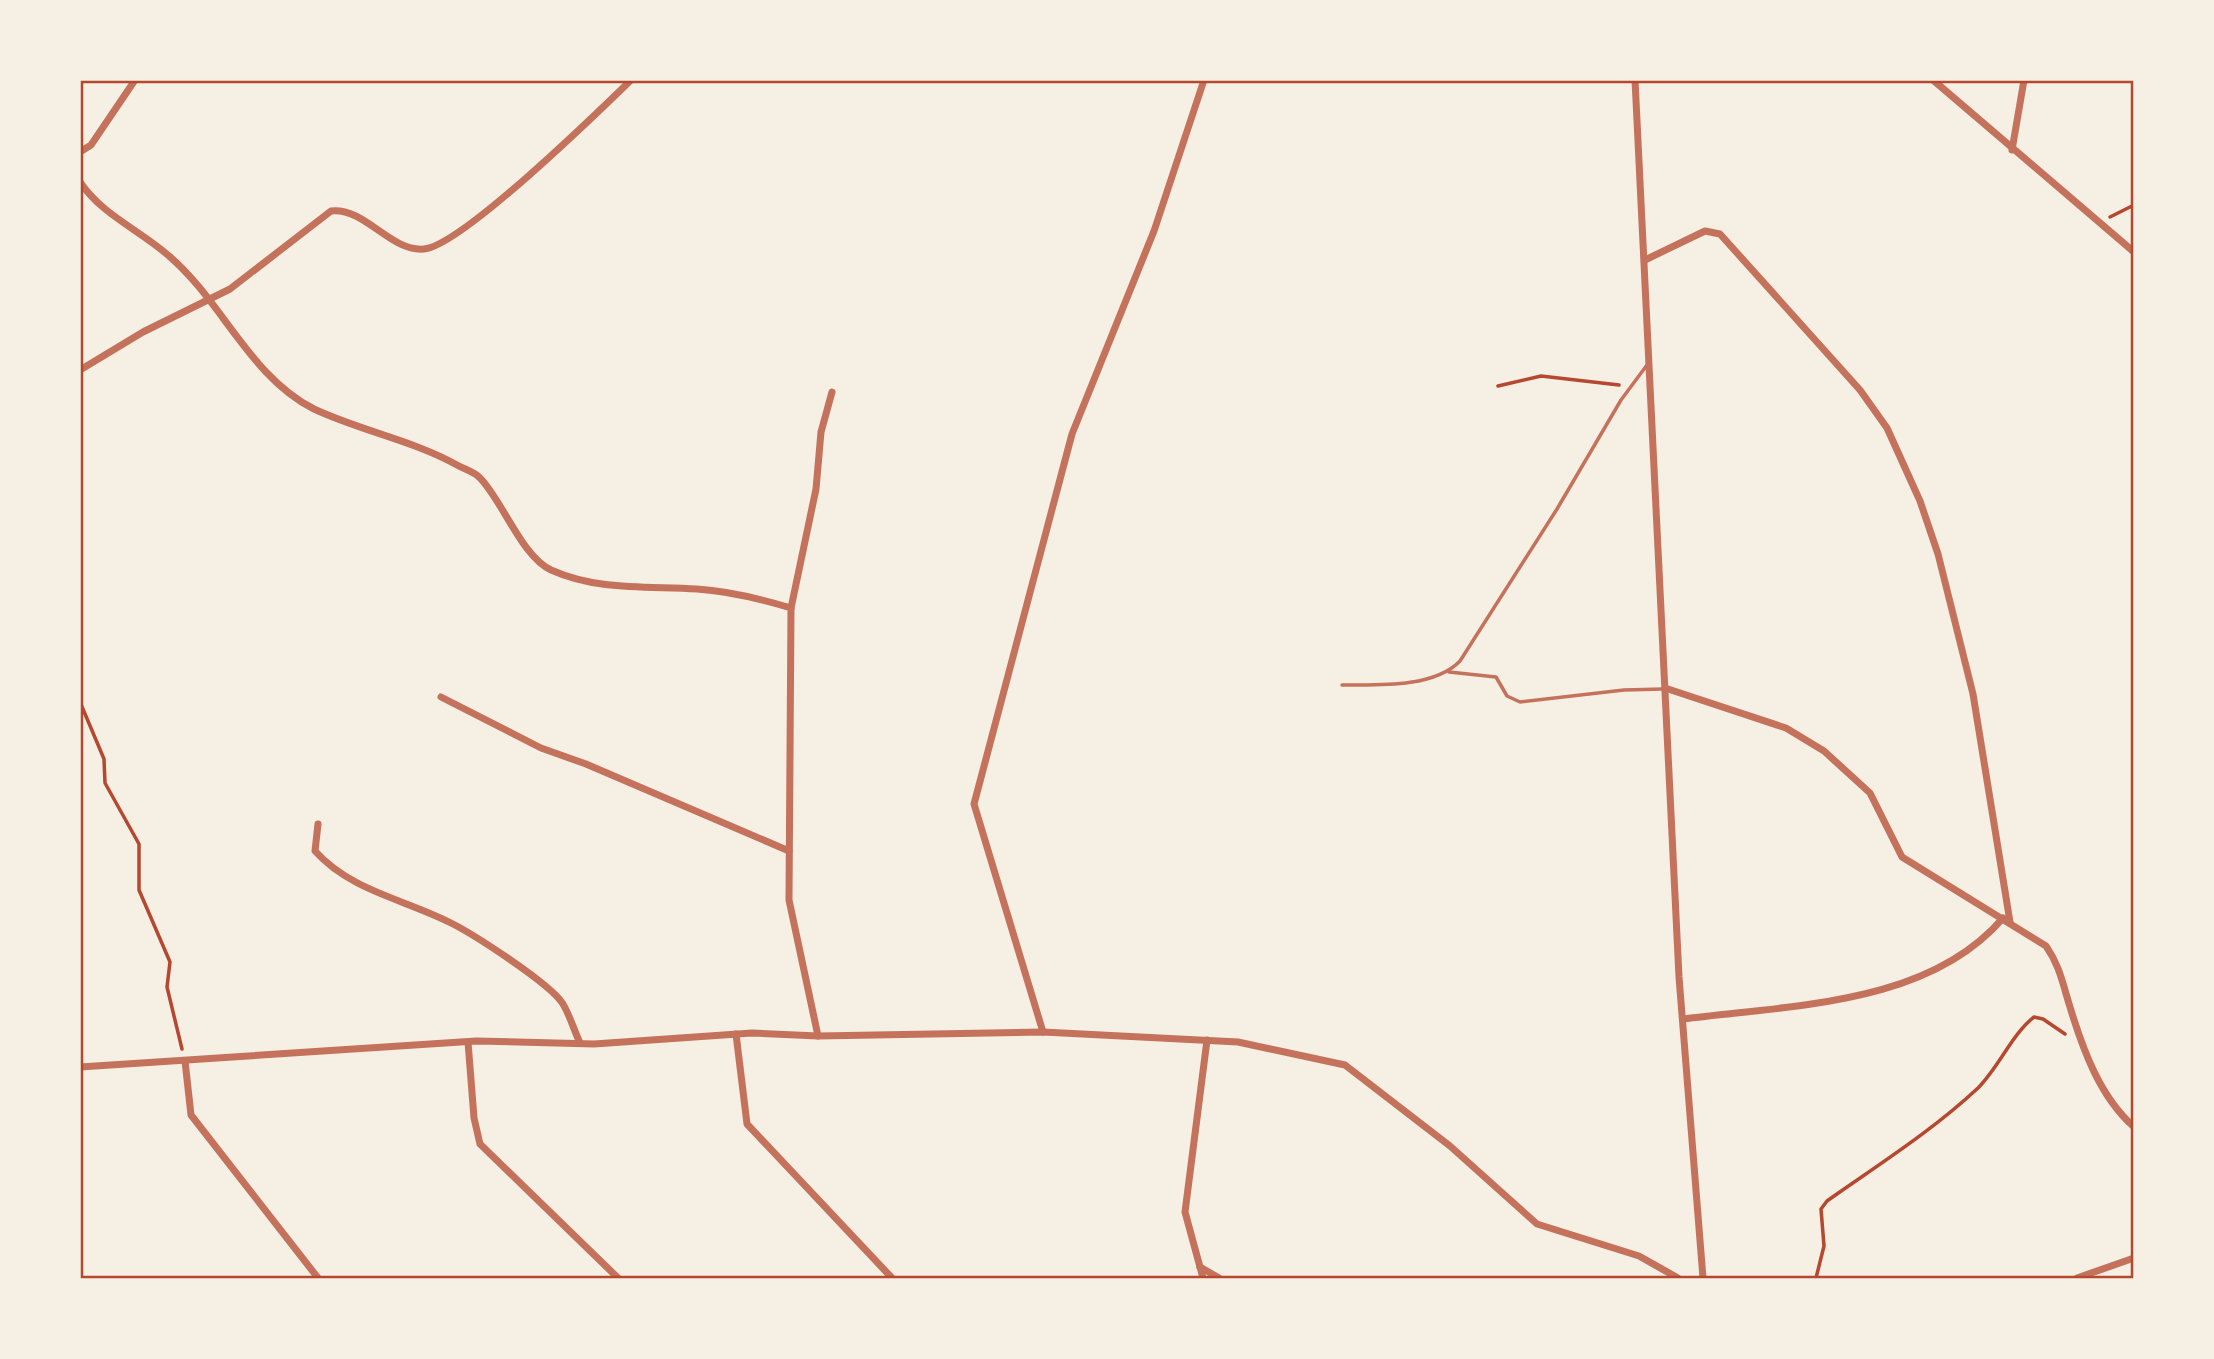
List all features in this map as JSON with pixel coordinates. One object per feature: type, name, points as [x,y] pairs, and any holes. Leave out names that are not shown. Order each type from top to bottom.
[{"type":"street","points":[[80,152],[91,145],[135,80]]},
{"type":"street","points":[[80,370],[172,317],[211,301],[331,211],[350,213],[412,248],[426,249],[457,233],[565,143],[631,80]]},
{"type":"street","points":[[1043,1032],[974,804],[1072,434],[1154,231],[1204,80]]},
{"type":"street","points":[[1636,80],[1683,1018],[1703,1279]]},
{"type":"street","points":[[1933,80],[2133,253]]},
{"type":"street","points":[[2012,150],[2024,80]]},
{"type":"street","points":[[80,182],[91,198],[168,255],[211,301],[280,387],[315,409],[430,449],[480,478],[520,537],[548,569],[597,586],[701,589],[759,598],[790,608]]},
{"type":"street","points":[[1645,260],[1705,231],[1720,234],[1823,352],[1848,374],[1887,428],[1920,501],[1938,554],[1967,669],[2007,920]]},
{"type":"street","points":[[818,1036],[789,900],[790,608],[816,489],[821,432],[832,392]]},
{"type":"street","points":[[1665,688],[1786,727],[1824,751],[1870,793],[1902,857],[2046,946],[2060,970],[2084,1046],[2118,1114],[2133,1127]]},
{"type":"street","points":[[441,697],[541,748],[586,764],[789,851]]},
{"type":"street","points":[[318,824],[315,851],[326,863],[362,887],[452,923],[545,985],[562,1002],[580,1043]]},
{"type":"street","points":[[1683,1018],[1808,1003],[1864,993],[1905,981],[1955,961],[2007,920]]},
{"type":"street","points":[[80,1067],[468,1042],[580,1043],[736,1034],[818,1036],[1043,1032],[1238,1042],[1345,1065],[1450,1146],[1537,1224],[1639,1256],[1678,1279]]},
{"type":"street","points":[[736,1034],[747,1124],[892,1279]]},
{"type":"street","points":[[1203,1279],[1185,1212],[1207,1040]]},
{"type":"street","points":[[468,1042],[474,1118],[481,1144],[618,1279]]},
{"type":"street","points":[[185,1061],[191,1115],[318,1279]]},
{"type":"street","points":[[2077,1279],[2133,1258]]},
{"type":"street","points":[[1200,1267],[1219,1279]]},
{"type":"lane","points":[[1449,672],[1473,645],[1631,386],[1650,360]]},
{"type":"lane","points":[[1342,685],[1412,681],[1449,672],[1496,677],[1513,700],[1531,703],[1624,690],[1665,688]]},
{"type":"path","points":[[2098,223],[2133,205]]},
{"type":"path","points":[[1498,386],[1541,376],[1631,386]]},
{"type":"path","points":[[80,702],[104,759],[105,783],[139,844],[139,890],[156,936],[170,962],[167,987],[185,1061]]},
{"type":"path","points":[[1816,1279],[1824,1246],[1821,1209],[1827,1201],[1957,1107],[1989,1077],[2029,1021],[2039,1017],[2084,1046]]}]
